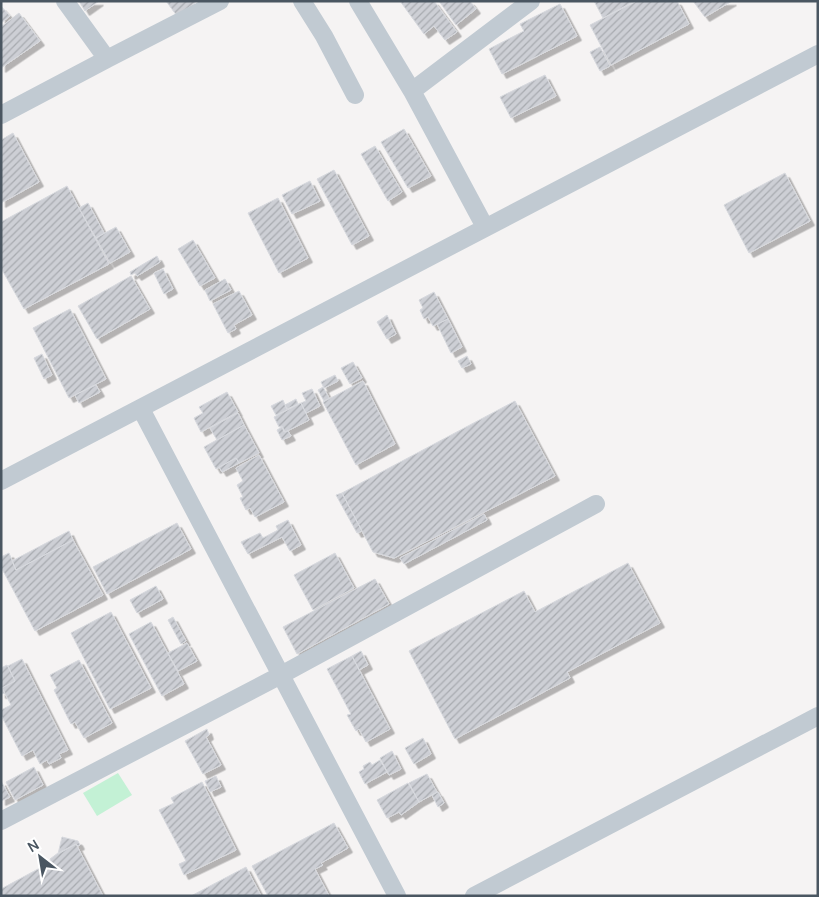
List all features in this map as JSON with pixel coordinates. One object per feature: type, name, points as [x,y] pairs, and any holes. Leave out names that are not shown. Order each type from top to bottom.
[{"type":"street","points":[[65,1],[107,59]]},
{"type":"street","points":[[1,115],[177,21],[220,1]]},
{"type":"street","points":[[302,1],[324,36],[355,95]]},
{"type":"street","points":[[358,1],[412,91],[485,227]]},
{"type":"street","points":[[412,91],[530,1]]},
{"type":"street","points":[[1,481],[818,54]]},
{"type":"street","points":[[141,409],[398,896]]},
{"type":"street","points":[[1,821],[281,675],[596,504]]},
{"type":"street","points":[[474,896],[818,716]]},
{"type":"green space","points":[[118,773],[132,795],[97,816],[83,793]]},
{"type":"building","points":[[79,1],[99,1],[85,11]]},
{"type":"building","points":[[166,1],[194,1],[195,3],[177,16]]},
{"type":"building","points":[[400,1],[434,1],[457,32],[445,40],[434,26],[424,34]]},
{"type":"building","points":[[439,1],[470,1],[476,9],[456,25]]},
{"type":"building","points":[[594,1],[632,1],[633,2],[603,18]]},
{"type":"building","points":[[637,1],[677,1],[689,24],[611,65],[590,25]]},
{"type":"building","points":[[693,1],[732,1],[705,17]]},
{"type":"building","points":[[560,4],[577,36],[502,74],[489,49],[524,31],[520,24]]},
{"type":"building","points":[[1,6],[10,16],[1,23]]},
{"type":"building","points":[[19,13],[40,41],[1,68],[1,27]]},
{"type":"building","points":[[600,47],[610,66],[600,71],[590,52]]},
{"type":"building","points":[[545,75],[556,96],[511,118],[500,97]]},
{"type":"building","points":[[404,129],[431,176],[408,188],[381,142]]},
{"type":"building","points":[[13,133],[39,182],[1,203],[1,140]]},
{"type":"building","points":[[375,146],[402,192],[388,201],[361,154]]},
{"type":"building","points":[[334,170],[369,236],[352,245],[317,179]]},
{"type":"building","points":[[785,173],[810,221],[749,253],[724,205]]},
{"type":"building","points":[[310,181],[320,201],[292,214],[282,195]]},
{"type":"building","points":[[67,186],[109,264],[24,309],[1,268],[1,222]]},
{"type":"building","points":[[278,198],[308,258],[279,273],[248,213]]},
{"type":"building","points":[[88,203],[104,233],[96,238],[79,208]]},
{"type":"building","points":[[116,227],[130,252],[110,263],[96,238]]},
{"type":"building","points":[[193,240],[215,278],[200,286],[178,249]]},
{"type":"building","points":[[157,256],[160,262],[137,276],[135,273],[131,275],[130,272]]},
{"type":"building","points":[[163,269],[173,289],[164,294],[154,273]]},
{"type":"building","points":[[131,276],[150,309],[97,339],[78,306]]},
{"type":"building","points":[[225,279],[231,290],[210,301],[205,290]]},
{"type":"building","points":[[239,291],[252,315],[234,325],[236,329],[228,333],[213,304]]},
{"type":"building","points":[[434,292],[448,319],[433,326],[428,317],[424,319],[420,310],[423,308],[419,300]]},
{"type":"building","points":[[70,309],[106,379],[69,398],[33,328]]},
{"type":"building","points":[[387,315],[396,334],[387,339],[377,322]]},
{"type":"building","points":[[448,319],[462,347],[451,353],[437,324]]},
{"type":"building","points":[[42,354],[52,375],[44,379],[34,358]]},
{"type":"building","points":[[467,356],[471,364],[462,368],[458,361]]},
{"type":"building","points":[[353,362],[362,378],[350,384],[341,368]]},
{"type":"building","points":[[335,375],[338,381],[324,388],[321,382]]},
{"type":"building","points":[[363,381],[395,444],[356,465],[323,402]]},
{"type":"building","points":[[96,385],[100,392],[79,403],[75,395]]},
{"type":"building","points":[[323,387],[329,398],[324,401],[318,390]]},
{"type":"building","points":[[312,389],[320,406],[306,413],[301,403],[306,401],[302,393]]},
{"type":"building","points":[[227,392],[238,412],[201,432],[194,418],[203,413],[199,407]]},
{"type":"building","points":[[296,399],[298,404],[287,409],[285,405]]},
{"type":"building","points":[[283,400],[287,410],[276,415],[271,406]]},
{"type":"building","points":[[515,401],[555,476],[394,558],[373,552],[342,493]]},
{"type":"building","points":[[301,403],[309,420],[285,432],[282,426],[279,427],[274,417]]},
{"type":"building","points":[[238,413],[244,425],[217,440],[210,428]]},
{"type":"building","points":[[244,425],[259,453],[239,463],[236,458],[216,469],[204,447]]},
{"type":"building","points":[[282,427],[284,432],[288,431],[291,436],[282,440],[277,430]]},
{"type":"building","points":[[259,455],[284,502],[255,517],[250,508],[246,510],[240,498],[243,497],[237,485],[243,481],[236,468]]},
{"type":"building","points":[[236,458],[239,463],[222,472],[219,467]]},
{"type":"building","points":[[342,493],[362,531],[357,533],[336,495]]},
{"type":"building","points":[[484,514],[487,520],[404,564],[400,558]]},
{"type":"building","points":[[288,520],[301,545],[290,551],[282,537],[248,554],[241,542],[260,533],[263,538],[278,530],[276,526]]},
{"type":"building","points":[[177,523],[191,549],[107,594],[93,567]]},
{"type":"building","points":[[69,531],[73,540],[16,570],[12,561]]},
{"type":"building","points":[[73,540],[103,595],[35,631],[1,567],[1,557],[9,553],[16,570]]},
{"type":"building","points":[[335,553],[354,588],[313,610],[294,575]]},
{"type":"building","points":[[628,563],[660,623],[567,672],[570,678],[455,739],[409,651],[524,591],[535,612]]},
{"type":"building","points":[[375,579],[389,604],[297,654],[283,627]]},
{"type":"building","points":[[156,586],[163,599],[137,613],[130,600]]},
{"type":"building","points":[[111,612],[151,688],[110,709],[71,633]]},
{"type":"building","points":[[173,617],[186,641],[181,644],[168,620]]},
{"type":"building","points":[[151,622],[184,684],[162,696],[129,634]]},
{"type":"building","points":[[187,643],[197,661],[178,671],[168,653]]},
{"type":"building","points":[[361,651],[368,665],[359,670],[352,656]]},
{"type":"building","points":[[352,656],[390,729],[366,742],[359,729],[356,731],[347,715],[351,714],[327,669]]},
{"type":"building","points":[[22,659],[68,750],[59,754],[61,758],[49,764],[47,760],[40,764],[33,750],[22,756],[1,715],[1,710],[11,705],[2,688],[15,681],[8,666]]},
{"type":"building","points":[[79,660],[112,723],[84,738],[75,722],[71,724],[54,690],[57,688],[50,675]]},
{"type":"building","points":[[7,665],[15,681],[2,688],[5,693],[1,694],[1,668]]},
{"type":"building","points":[[207,729],[209,735],[206,737],[221,765],[203,774],[185,741]]},
{"type":"building","points":[[423,738],[431,754],[414,764],[405,748]]},
{"type":"building","points":[[392,751],[401,769],[389,775],[380,758]]},
{"type":"building","points":[[380,760],[387,772],[365,784],[359,772],[364,769],[363,766],[370,762],[372,765]]},
{"type":"building","points":[[34,767],[43,785],[15,800],[6,782]]},
{"type":"building","points":[[427,774],[437,792],[419,802],[409,783]]},
{"type":"building","points":[[216,776],[221,787],[210,792],[205,781]]},
{"type":"building","points":[[1,781],[10,797],[1,801]]},
{"type":"building","points":[[202,782],[236,850],[184,875],[179,864],[186,861],[159,810],[174,803],[171,798]]},
{"type":"building","points":[[408,783],[419,802],[401,815],[399,812],[387,818],[377,800]]},
{"type":"building","points":[[438,792],[444,803],[438,807],[432,795]]},
{"type":"building","points":[[334,823],[348,848],[321,863],[323,865],[315,869],[329,896],[268,896],[252,866]]},
{"type":"building","points":[[62,837],[78,841],[80,845],[76,844],[58,854]]},
{"type":"building","points":[[76,844],[103,896],[1,896],[1,889],[51,862],[50,859],[58,853]]},
{"type":"building","points":[[246,867],[261,896],[191,896]]}]
